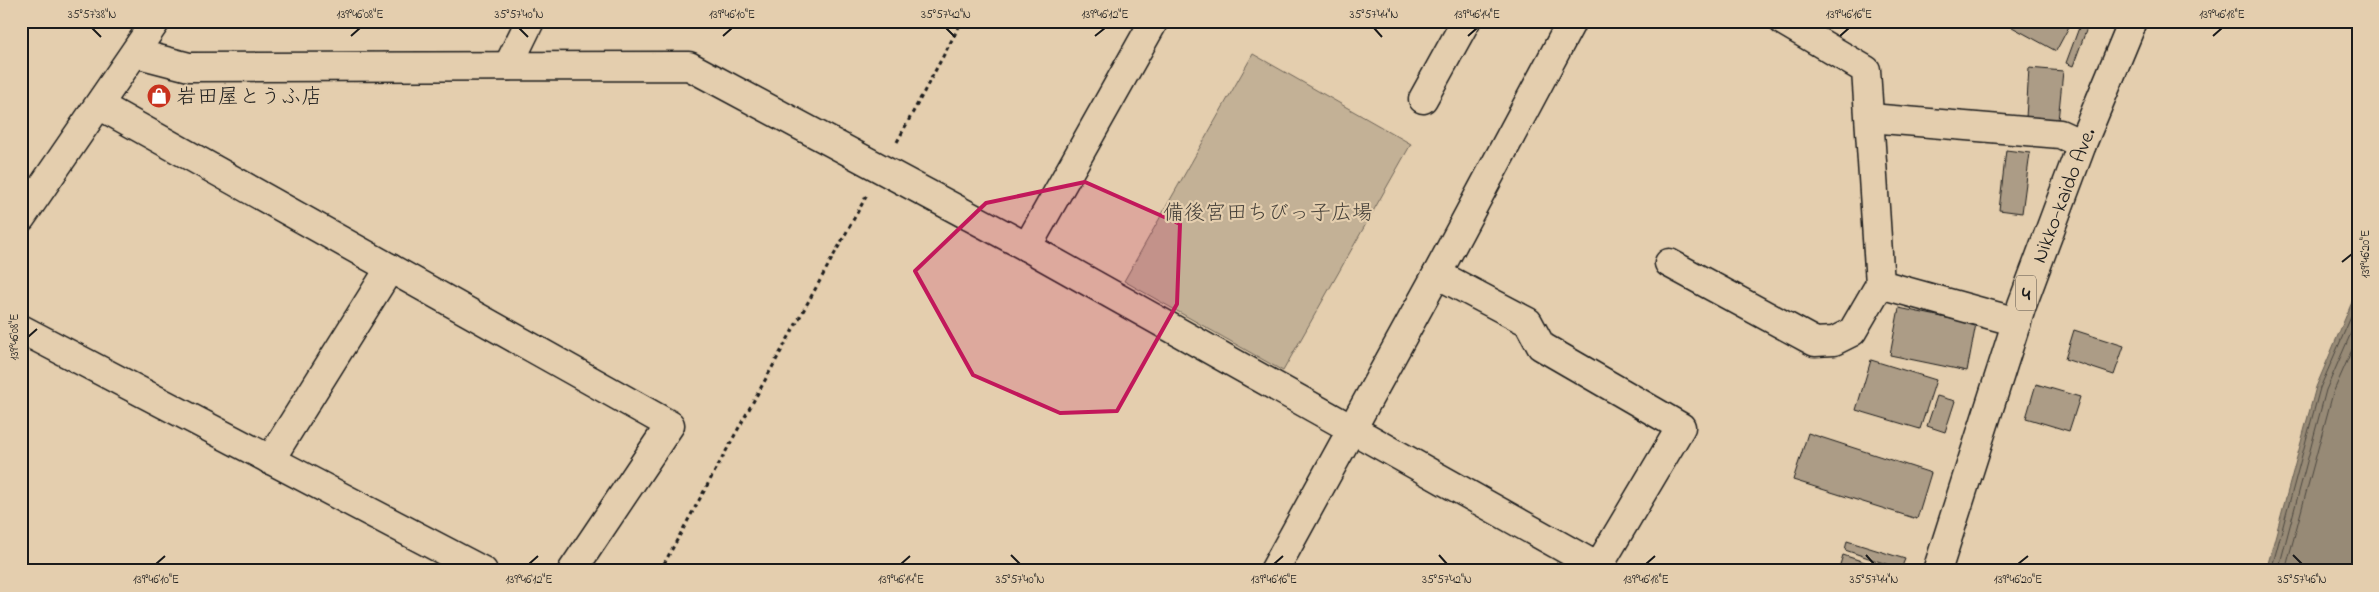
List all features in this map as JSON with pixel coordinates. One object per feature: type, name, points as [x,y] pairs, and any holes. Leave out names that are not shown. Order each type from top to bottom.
[{"type":"main road","points":[[21,218],[156,21]]},
{"type":"main road","points":[[508,66],[530,21]]},
{"type":"main road","points":[[1027,247],[1154,21]]},
{"type":"main road","points":[[1423,99],[1466,21]]},
{"type":"main road","points":[[1274,571],[1437,274],[1572,21]]},
{"type":"main road","points":[[1669,263],[1815,342],[1834,341],[1852,332],[1880,284],[1866,70],[1782,21]]},
{"type":"main road","name":"Nikko-kaido Ave.","points":[[1937,571],[2017,322],[2082,144],[2133,21]]},
{"type":"main road","points":[[135,53],[189,68],[689,66],[1027,247],[1601,569],[1680,427],[1541,346],[1528,322],[1437,274]]},
{"type":"main road","points":[[99,105],[670,425],[572,571]]},
{"type":"main road","points":[[1870,118],[2060,134],[2082,144]]},
{"type":"main road","points":[[270,460],[390,268]]},
{"type":"main road","points":[[1880,284],[2017,322]]},
{"type":"main road","points":[[21,329],[482,571]]},
{"type":"path","points":[[660,571],[962,21]]},
{"type":"highlighted area","points":[[1085,182],[1180,224],[1177,304],[1117,411],[1060,413],[973,375],[915,271],[986,203]]},
{"type":"green space","name":"備後宮田ちびっ子広場","points":[[1253,54],[1411,144],[1283,371],[1124,281]]},
{"type":"water","points":[[2358,288],[2358,571],[2266,571],[2316,387]]},
{"type":"building","points":[[2001,21],[2072,21],[2056,51]]},
{"type":"building","points":[[2080,25],[2087,28],[2073,66],[2066,63]]},
{"type":"building","points":[[2029,68],[2063,71],[2058,121],[2026,118]]},
{"type":"building","points":[[2006,150],[2030,153],[2022,213],[1999,210]]},
{"type":"building","points":[[1899,308],[1976,324],[1967,371],[1890,355]]},
{"type":"building","points":[[2074,330],[2124,346],[2114,375],[2065,359]]},
{"type":"building","points":[[1871,360],[1936,380],[1920,429],[1856,410]]},
{"type":"building","points":[[2036,384],[2080,397],[2069,431],[2026,418]]},
{"type":"building","points":[[1937,396],[1955,401],[1945,432],[1927,426]]},
{"type":"building","points":[[1808,433],[1931,473],[1917,519],[1793,480]]},
{"type":"building","points":[[1847,541],[1905,559],[1901,569],[1845,550]]},
{"type":"building","points":[[1843,555],[1892,571],[1838,571]]},
{"type":"place","name":"岩田屋とうふ店","points":[[159,96]]}]
